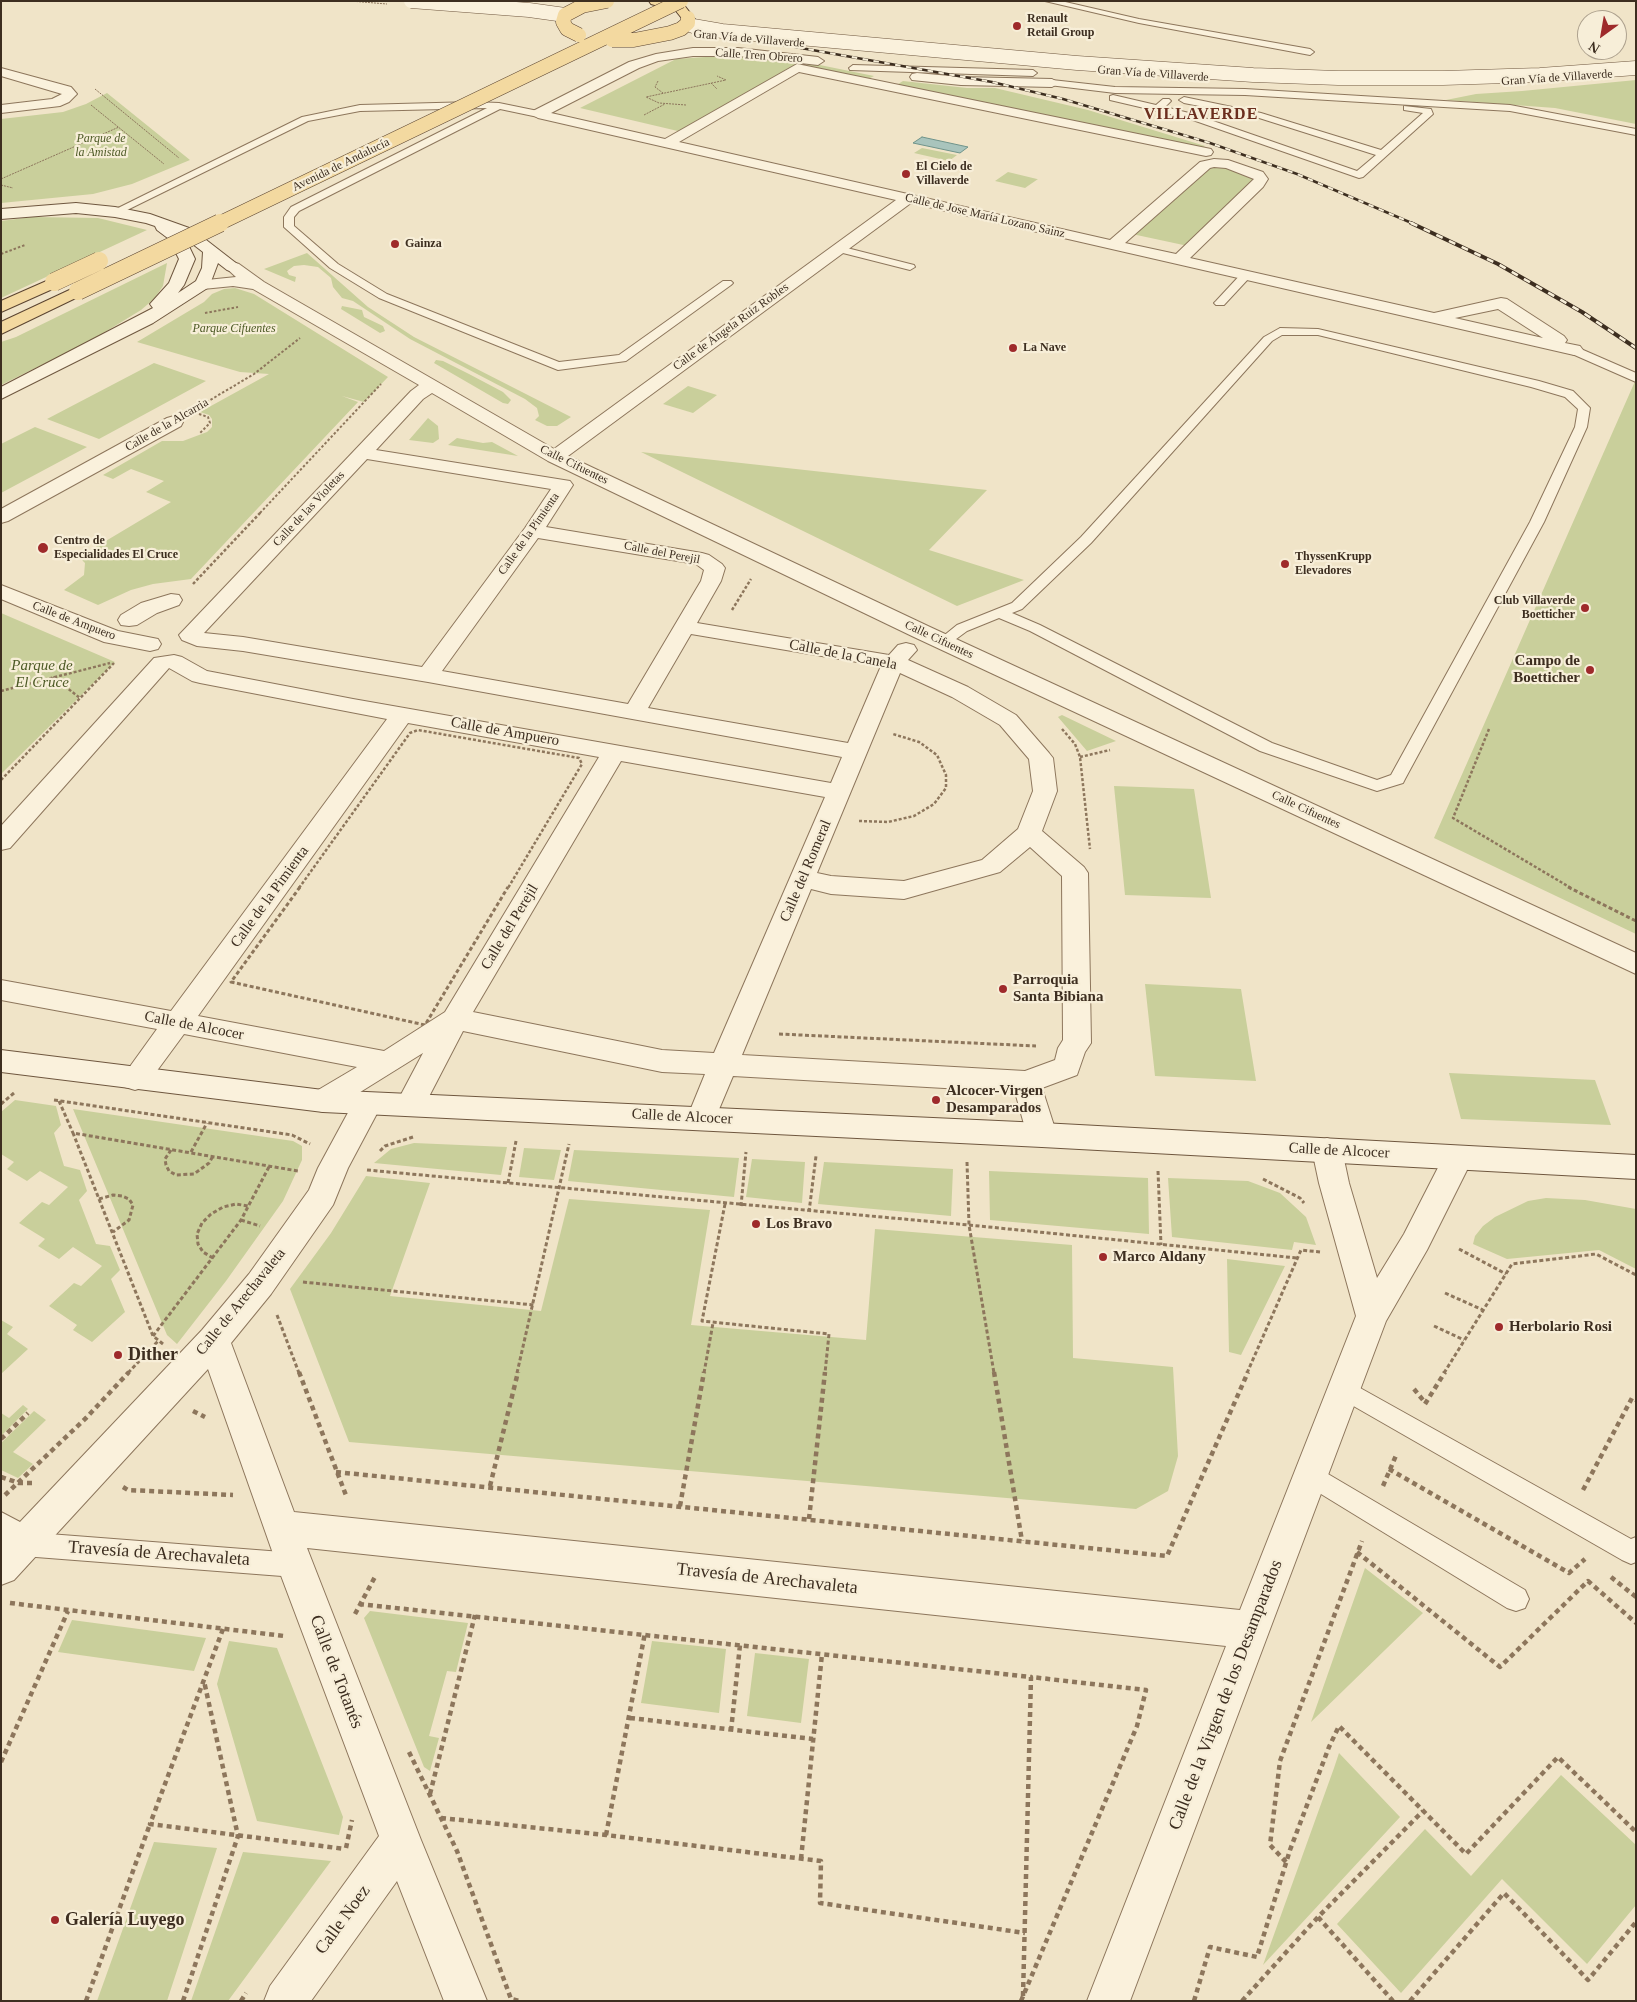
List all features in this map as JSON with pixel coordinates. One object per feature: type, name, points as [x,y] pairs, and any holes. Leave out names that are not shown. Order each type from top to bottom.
[{"type":"main road","points":[[607,1],[582,6],[566,15],[563,22],[567,29],[578,35],[603,40],[634,40],[670,34],[681,29],[688,22],[685,12],[677,3],[655,1]]},
{"type":"main road","name":"Avenida de Andalucía","points":[[1,329],[677,3]]},
{"type":"main road","points":[[565,41],[594,28]]},
{"type":"main road","name":"Avenida de Andalucía","points":[[395,121],[458,92]]},
{"type":"main road","points":[[151,227],[189,218]]},
{"type":"main road","points":[[1,307],[108,257]]},
{"type":"street","points":[[411,1],[529,10],[566,15]]},
{"type":"street","points":[[460,1],[533,7],[582,6]]},
{"type":"street","name":"Gran Vía de Villaverde","points":[[688,22],[693,26],[722,31],[1077,63],[1234,74],[1338,78],[1443,78],[1531,75],[1636,68]]},
{"type":"street","name":"Gran Vía de Villaverde","points":[[670,34],[717,36],[1079,68],[1255,80],[1413,83],[1477,82],[1636,73]]},
{"type":"street","name":"Calle Tren Obrero","points":[[538,114],[634,65],[656,58],[693,52],[738,52],[811,60],[916,77],[961,81],[1052,83]]},
{"type":"street","points":[[667,143],[811,60]]},
{"type":"street","points":[[797,68],[1206,152]]},
{"type":"street","points":[[1,72],[70,92],[69,95],[59,101],[1,109]]},
{"type":"street","name":"Calle de Jose María Lozano Sainz","points":[[538,114],[1574,350]]},
{"type":"street","points":[[1113,245],[1205,165],[1214,163],[1228,164],[1258,175],[1261,179],[1258,184],[1179,260]]},
{"type":"street","name":"Calle de Ángela Ruiz Robles","points":[[555,457],[909,198]]},
{"type":"street","points":[[1,214],[76,208],[115,212],[176,236],[192,247],[204,274]]},
{"type":"street","name":"Calle Cifuentes","points":[[151,227],[187,232],[258,285],[555,457],[932,637],[1636,964]]},
{"type":"street","points":[[128,328],[162,300],[178,280],[187,259],[176,236]]},
{"type":"street","points":[[1,394],[147,319],[204,274],[211,250]]},
{"type":"street","points":[[178,280],[233,267]]},
{"type":"street","name":"Calle Cifuentes","points":[[204,274],[258,285]]},
{"type":"street","name":"Calle de Jose María Lozano Sainz","points":[[1431,318],[1501,303],[1574,350]]},
{"type":"street","name":"Calle de las Violetas","points":[[162,656],[182,660],[198,648],[193,637],[362,453],[417,395],[431,385]]},
{"type":"street","name":"Calle de la Alcarria","points":[[1,517],[174,422]]},
{"type":"street","name":"Calle de la Pimienta","points":[[362,453],[563,485],[533,531],[428,674]]},
{"type":"street","name":"Calle del Perejil","points":[[533,531],[702,559],[715,568],[711,581],[635,712]]},
{"type":"street","name":"Calle de Ampuero","points":[[1,591],[162,656],[200,676],[840,792]]},
{"type":"street","points":[[130,620],[149,608],[171,600]]},
{"type":"street","name":"Calle de la Canela","points":[[685,627],[894,662],[960,692],[1008,720],[1041,758],[1045,791],[1028,833],[1015,847],[991,866],[904,890],[831,885],[803,878]]},
{"type":"street","points":[[1,842],[162,656],[168,634],[183,633],[193,637],[428,674],[857,752]]},
{"type":"street","name":"Calle del Romeral","points":[[702,1118],[894,662],[932,637]]},
{"type":"street","name":"Calle de la Pimienta","points":[[135,1079],[403,714]]},
{"type":"street","name":"Calle del Perejil","points":[[411,1104],[455,1019],[614,752]]},
{"type":"street","points":[[322,1101],[455,1019],[662,1062],[1026,1082],[1067,1067],[1072,1048],[1077,1043],[1075,873],[1028,833]]},
{"type":"street","name":"Calle de Alcocer","points":[[1,990],[388,1062]]},
{"type":"street","name":"Calle de Alcocer","points":[[1,1061],[322,1101],[367,1104],[411,1104],[1042,1134],[1636,1167]]},
{"type":"street","points":[[1026,1082],[1042,1134]]},
{"type":"street","name":"Calle de Arechavaleta","points":[[8,1547],[214,1340],[260,1284],[322,1196],[333,1168],[367,1104]]},
{"type":"street","points":[[1327,1150],[1334,1183],[1372,1316]]},
{"type":"street","name":"Calle de la Virgen de los Desamparados","points":[[1108,2001],[1372,1316],[1416,1241],[1436,1198],[1458,1158]]},
{"type":"street","name":"Calle de Totanés","points":[[214,1340],[295,1565],[401,1840],[466,2001]]},
{"type":"street","name":"Travesía de Arechavaleta","points":[[283,1528],[1252,1630]]},
{"type":"street","name":"Calle Noez","points":[[269,1993],[401,1840]]},
{"type":"lane","points":[[1049,1],[1139,21],[1310,52]]},
{"type":"lane","points":[[854,68],[1033,73]]},
{"type":"lane","points":[[1052,83],[1171,94],[1254,92],[1510,108],[1636,132]]},
{"type":"lane","points":[[1076,86],[1084,91],[1190,116],[1359,175],[1428,114],[1428,111],[1321,102],[1231,98],[1216,106]]},
{"type":"lane","points":[[1171,94],[1258,115],[1383,154]]},
{"type":"lane","points":[[1158,108],[1171,94]]},
{"type":"lane","points":[[115,212],[305,119],[360,108],[449,105],[499,106],[538,114]]},
{"type":"lane","points":[[499,106],[295,209],[289,217],[289,227],[334,266],[383,296],[558,366],[622,358],[726,283]]},
{"type":"lane","points":[[839,249],[910,267]]},
{"type":"lane","points":[[1220,303],[1246,275]]},
{"type":"lane","points":[[932,637],[962,628],[999,612],[1018,606],[1086,540],[1268,339],[1280,331],[1318,332],[1535,384],[1569,394],[1584,408],[1580,427],[1537,522],[1416,744],[1397,778],[1377,786],[1266,747],[1036,628],[999,612]]},
{"type":"lane","points":[[1574,350],[1636,378]]},
{"type":"lane","points":[[1344,1389],[1631,1552],[1636,1549]]},
{"type":"lane","points":[[1311,1475],[1516,1600]]},
{"type":"lane","name":"Travesía de Arechavaleta","points":[[8,1547],[295,1565]]},
{"type":"path","points":[[692,104],[659,103],[646,97],[726,80],[715,75]]},
{"type":"path","points":[[660,79],[655,87],[662,94]]},
{"type":"path","points":[[710,83],[718,90],[717,94]]},
{"type":"path","points":[[92,86],[135,124],[180,159]]},
{"type":"path","points":[[87,102],[98,109],[164,165]]},
{"type":"path","points":[[1,179],[119,127]]},
{"type":"path","points":[[1,254],[25,245]]},
{"type":"path","points":[[201,314],[238,307]]},
{"type":"path","name":"Calle de la Alcarria","points":[[174,422],[254,374],[302,337],[328,325]]},
{"type":"path","points":[[190,586],[382,383]]},
{"type":"path","points":[[741,612],[731,610],[751,579]]},
{"type":"path","points":[[109,659],[116,662]]},
{"type":"path","points":[[1,691],[116,662]]},
{"type":"path","points":[[1,780],[116,662]]},
{"type":"path","points":[[52,677],[80,698]]},
{"type":"path","points":[[1489,729],[1453,818],[1567,886],[1636,921]]},
{"type":"path","points":[[418,730],[578,758],[582,764],[425,1024],[231,982],[406,740],[410,733],[418,730]]},
{"type":"path","points":[[860,821],[888,822],[914,816],[934,804],[946,788],[946,775],[937,755],[919,742],[896,734]]},
{"type":"path","points":[[1075,873],[1090,847],[1080,757],[1110,750],[1118,745]]},
{"type":"path","points":[[779,1034],[1072,1048]]},
{"type":"path","points":[[8,1092],[23,1095]]},
{"type":"path","points":[[1,1104],[14,1093]]},
{"type":"path","points":[[50,1099],[292,1135],[310,1142],[309,1150]]},
{"type":"path","points":[[59,1101],[153,1336],[170,1349]]},
{"type":"path","points":[[191,1152],[207,1123]]},
{"type":"path","points":[[73,1133],[303,1172]]},
{"type":"path","points":[[375,1155],[385,1146],[413,1136],[422,1137]]},
{"type":"path","points":[[507,1141],[525,1142]]},
{"type":"path","points":[[508,1183],[516,1141]]},
{"type":"path","points":[[560,1143],[579,1144]]},
{"type":"path","points":[[490,1486],[534,1305],[569,1144]]},
{"type":"path","points":[[171,1149],[165,1159],[166,1165],[169,1171],[176,1175],[194,1174],[209,1163],[213,1156]]},
{"type":"path","points":[[736,1152],[756,1152]]},
{"type":"path","points":[[741,1206],[746,1152]]},
{"type":"path","points":[[806,1155],[825,1156]]},
{"type":"path","points":[[810,1212],[816,1156]]},
{"type":"path","points":[[958,1162],[976,1163]]},
{"type":"path","points":[[967,1162],[969,1225],[1022,1541]]},
{"type":"path","points":[[153,1336],[241,1220],[270,1165]]},
{"type":"path","points":[[367,1165],[364,1170],[741,1206],[969,1225],[1297,1258]]},
{"type":"path","points":[[1148,1170],[1167,1171]]},
{"type":"path","points":[[1158,1171],[1161,1245]]},
{"type":"path","points":[[1259,1178],[1276,1184],[1300,1198],[1305,1205]]},
{"type":"path","points":[[99,1199],[113,1195],[122,1196],[129,1199],[133,1205],[129,1220],[113,1232]]},
{"type":"path","points":[[212,1258],[203,1252],[198,1244],[197,1234],[202,1223],[211,1214],[223,1207],[236,1204],[248,1206]]},
{"type":"path","points":[[725,1204],[702,1322],[829,1334],[809,1519]]},
{"type":"path","points":[[241,1220],[262,1227]]},
{"type":"path","points":[[336,1472],[490,1486],[1167,1556],[1297,1258],[1301,1250],[1322,1252],[1322,1243]]},
{"type":"path","points":[[1459,1249],[1506,1274]]},
{"type":"path","points":[[1286,1862],[1270,1845],[1280,1761],[1373,1512],[1390,1469],[1410,1427],[1512,1264],[1596,1254],[1636,1275]]},
{"type":"path","points":[[299,1282],[534,1305]]},
{"type":"path","points":[[1445,1293],[1484,1310]]},
{"type":"path","points":[[276,1312],[351,1507]]},
{"type":"path","points":[[680,1506],[713,1322]]},
{"type":"path","points":[[1434,1326],[1464,1340]]},
{"type":"path","points":[[1,1499],[86,1418],[159,1340]]},
{"type":"path","points":[[1414,1389],[1426,1403],[1434,1408]]},
{"type":"path","points":[[1581,1495],[1632,1398],[1636,1400]]},
{"type":"path","points":[[186,1407],[210,1419]]},
{"type":"path","points":[[1,1439],[28,1413]]},
{"type":"path","points":[[1390,1469],[1569,1573],[1586,1558],[1594,1564]]},
{"type":"path","points":[[116,1482],[128,1490],[235,1495]]},
{"type":"path","points":[[232,1487],[239,1504]]},
{"type":"path","points":[[358,1622],[354,1613],[376,1575]]},
{"type":"path","points":[[1609,1576],[1636,1597]]},
{"type":"path","points":[[4,1602],[292,1637]]},
{"type":"path","points":[[359,1604],[645,1633],[1146,1690],[1137,1726],[1022,1998]]},
{"type":"path","points":[[1,1762],[68,1610]]},
{"type":"path","points":[[430,1794],[475,1615]]},
{"type":"path","points":[[86,2001],[223,1629]]},
{"type":"path","points":[[606,1835],[645,1633]]},
{"type":"path","points":[[731,1731],[740,1645]]},
{"type":"path","points":[[801,1859],[822,1654]]},
{"type":"path","points":[[1022,1998],[1031,1676]]},
{"type":"path","points":[[183,2001],[238,1836],[204,1680]]},
{"type":"path","points":[[630,1718],[731,1731],[813,1738]]},
{"type":"path","points":[[1194,2001],[1210,1947],[1258,1957],[1286,1862],[1328,1747],[1339,1726],[1466,1854],[1558,1757],[1636,1832]]},
{"type":"path","points":[[408,1750],[457,1851],[510,1999],[520,2001]]},
{"type":"path","points":[[1242,2001],[1318,1917],[1423,1811]]},
{"type":"path","points":[[341,1856],[346,1849],[352,1816]]},
{"type":"path","points":[[440,1818],[606,1835],[821,1861],[820,1903],[1024,1934]]},
{"type":"path","points":[[150,1824],[346,1849]]},
{"type":"path","points":[[1410,2001],[1504,1893],[1588,1980],[1636,1922]]},
{"type":"path","points":[[1318,1917],[1394,2001]]},
{"type":"path","points":[[241,2001],[269,1993]]},
{"type":"green space","points":[[735,55],[804,61],[682,132],[580,108],[676,59]]},
{"type":"green space","points":[[810,63],[874,76],[866,80],[802,67]]},
{"type":"green space","points":[[1636,80],[1636,124],[1555,108],[1446,100],[1476,94]]},
{"type":"green space","points":[[903,81],[967,88],[995,88],[1088,110],[1205,146],[1202,148],[895,86]]},
{"type":"green space","name":"Parque de la Amistad","points":[[107,93],[190,160],[132,184],[93,194],[1,203],[1,119],[63,112],[86,104]]},
{"type":"green space","points":[[922,148],[957,155],[949,161],[914,153]]},
{"type":"green space","points":[[1220,165],[1256,177],[1188,246],[1132,234],[1206,169]]},
{"type":"green space","points":[[1008,172],[1038,179],[1025,188],[995,181]]},
{"type":"green space","points":[[32,217],[98,218],[147,230],[1,298],[1,221]]},
{"type":"green space","points":[[307,253],[368,307],[414,337],[571,417],[557,426],[547,426],[535,420],[539,416],[537,408],[525,399],[410,339],[353,301],[342,298],[333,287],[331,278],[318,267],[294,266],[287,271],[289,275],[296,277],[295,282],[264,269]]},
{"type":"green space","points":[[167,263],[163,286],[154,299],[141,310],[92,340],[1,385],[1,342],[16,337]]},
{"type":"green space","name":"Parque Cifuentes","points":[[235,288],[254,294],[388,377],[364,402],[342,396],[358,402],[191,579],[153,584],[131,590],[98,605],[64,590],[84,575],[85,563],[79,557],[171,502],[146,492],[164,481],[131,469],[113,479],[103,475],[162,441],[183,441],[207,432],[212,427],[212,419],[209,415],[200,412],[269,374],[240,372],[137,342],[204,302],[212,294],[224,289]]},
{"type":"green space","points":[[342,306],[362,310],[364,317],[383,326],[385,331],[380,333],[341,309]]},
{"type":"green space","points":[[436,360],[443,361],[503,392],[511,400],[508,404],[503,403],[434,363]]},
{"type":"green space","points":[[154,363],[206,381],[99,439],[47,419]]},
{"type":"green space","name":"Campo de Boetticher","points":[[1636,379],[1636,934],[1434,838]]},
{"type":"green space","points":[[688,386],[717,395],[693,413],[663,404]]},
{"type":"green space","points":[[428,418],[438,426],[439,439],[433,443],[409,440]]},
{"type":"green space","points":[[35,427],[87,447],[1,493],[1,444]]},
{"type":"green space","points":[[457,438],[483,443],[492,442],[518,456],[448,445]]},
{"type":"green space","points":[[641,452],[987,490],[929,550],[1024,580],[957,606]]},
{"type":"green space","name":"Parque de El Cruce","points":[[1,613],[115,662],[1,774]]},
{"type":"green space","points":[[1062,715],[1116,741],[1087,751],[1058,717]]},
{"type":"green space","points":[[1114,786],[1194,789],[1211,898],[1125,895]]},
{"type":"green space","points":[[1145,984],[1241,989],[1256,1081],[1155,1076]]},
{"type":"green space","points":[[1449,1073],[1595,1080],[1611,1125],[1461,1119]]},
{"type":"green space","points":[[15,1100],[56,1106],[61,1125],[54,1133],[64,1166],[80,1170],[87,1191],[79,1200],[96,1244],[110,1246],[120,1270],[111,1279],[125,1312],[92,1342],[73,1330],[77,1325],[49,1306],[74,1283],[81,1286],[102,1266],[73,1247],[59,1259],[38,1246],[45,1239],[19,1223],[42,1202],[49,1205],[68,1187],[40,1171],[27,1181],[7,1169],[14,1162],[1,1154],[1,1112]]},
{"type":"green space","points":[[73,1109],[293,1141],[302,1146],[302,1160],[283,1201],[226,1281],[177,1344],[167,1335]]},
{"type":"green space","points":[[414,1143],[507,1147],[501,1175],[374,1163],[391,1149]]},
{"type":"green space","points":[[524,1148],[561,1150],[554,1180],[519,1177]]},
{"type":"green space","points":[[574,1150],[739,1158],[734,1197],[568,1181]]},
{"type":"green space","points":[[752,1159],[805,1162],[802,1203],[746,1197]]},
{"type":"green space","points":[[824,1162],[953,1169],[951,1216],[818,1204]]},
{"type":"green space","points":[[989,1171],[1148,1178],[1149,1234],[990,1220]]},
{"type":"green space","points":[[366,1176],[430,1183],[390,1296],[541,1311],[569,1199],[710,1210],[691,1325],[866,1340],[875,1229],[1072,1245],[1073,1358],[1173,1367],[1178,1456],[1168,1491],[1136,1509],[349,1442],[290,1289],[331,1233]]},
{"type":"green space","points":[[1168,1178],[1248,1181],[1280,1193],[1306,1217],[1316,1245],[1294,1242],[1292,1250],[1172,1237]]},
{"type":"green space","points":[[1546,1198],[1585,1200],[1636,1209],[1636,1269],[1599,1250],[1507,1259],[1473,1244],[1475,1236],[1483,1226],[1495,1217],[1528,1201]]},
{"type":"green space","points":[[1227,1259],[1285,1266],[1241,1355],[1229,1352]]},
{"type":"green space","points":[[1,1320],[13,1327],[7,1334],[28,1349],[1,1374]]},
{"type":"green space","points":[[23,1405],[28,1409],[1,1436],[1,1413],[9,1418]]},
{"type":"green space","points":[[34,1411],[46,1420],[13,1452],[33,1464],[18,1478],[1,1470],[1,1443]]},
{"type":"green space","points":[[1365,1568],[1423,1613],[1311,1722]]},
{"type":"green space","points":[[370,1611],[468,1623],[456,1672],[447,1671],[429,1736],[439,1738],[430,1771],[424,1767],[364,1618]]},
{"type":"green space","points":[[72,1620],[206,1638],[194,1671],[58,1652]]},
{"type":"green space","points":[[229,1641],[277,1648],[343,1817],[339,1835],[257,1821],[217,1684]]},
{"type":"green space","points":[[652,1641],[726,1649],[719,1713],[641,1703]]},
{"type":"green space","points":[[755,1653],[809,1659],[801,1723],[747,1716]]},
{"type":"green space","points":[[1339,1753],[1400,1817],[1263,1965],[1334,1768]]},
{"type":"green space","points":[[1561,1775],[1636,1845],[1636,1905],[1587,1964],[1502,1879],[1401,1993],[1337,1924],[1425,1829],[1471,1876]]},
{"type":"green space","points":[[154,1842],[217,1848],[167,2001],[97,2001]]},
{"type":"green space","points":[[243,1852],[331,1861],[228,2001],[191,2001]]},
{"type":"water","points":[[922,137],[968,147],[960,153],[913,143]]},
{"type":"railway","points":[[711,32],[992,82],[1063,99],[1210,143],[1297,174],[1414,224]]},
{"type":"railway","points":[[1411,223],[1498,264],[1582,312],[1636,348]]},
{"type":"place","name":"Renault Retail Group","points":[[1017,26]]},
{"type":"place","name":"El Cielo de Villaverde","points":[[906,174]]},
{"type":"place","name":"Gainza","points":[[395,244]]},
{"type":"place","name":"La Nave","points":[[1013,348]]},
{"type":"place","name":"Centro de Especialidades El Cruce","points":[[43,548]]},
{"type":"place","name":"ThyssenKrupp Elevadores","points":[[1285,564]]},
{"type":"place","name":"Club Villaverde Boetticher","points":[[1585,608]]},
{"type":"place","name":"Campo de Boetticher","points":[[1590,670]]},
{"type":"place","name":"Parroquia Santa Bibiana","points":[[1003,989]]},
{"type":"place","name":"Alcocer-Virgen Desamparados","points":[[936,1100]]},
{"type":"place","name":"Los Bravo","points":[[756,1224]]},
{"type":"place","name":"Marco Aldany","points":[[1103,1257]]},
{"type":"place","name":"Herbolario Rosi","points":[[1499,1327]]},
{"type":"place","name":"Dither","points":[[118,1355]]},
{"type":"place","name":"Galería Luyego","points":[[55,1920]]},
{"type":"district","name":"VILLAVERDE","points":[[1201,115]]}]
